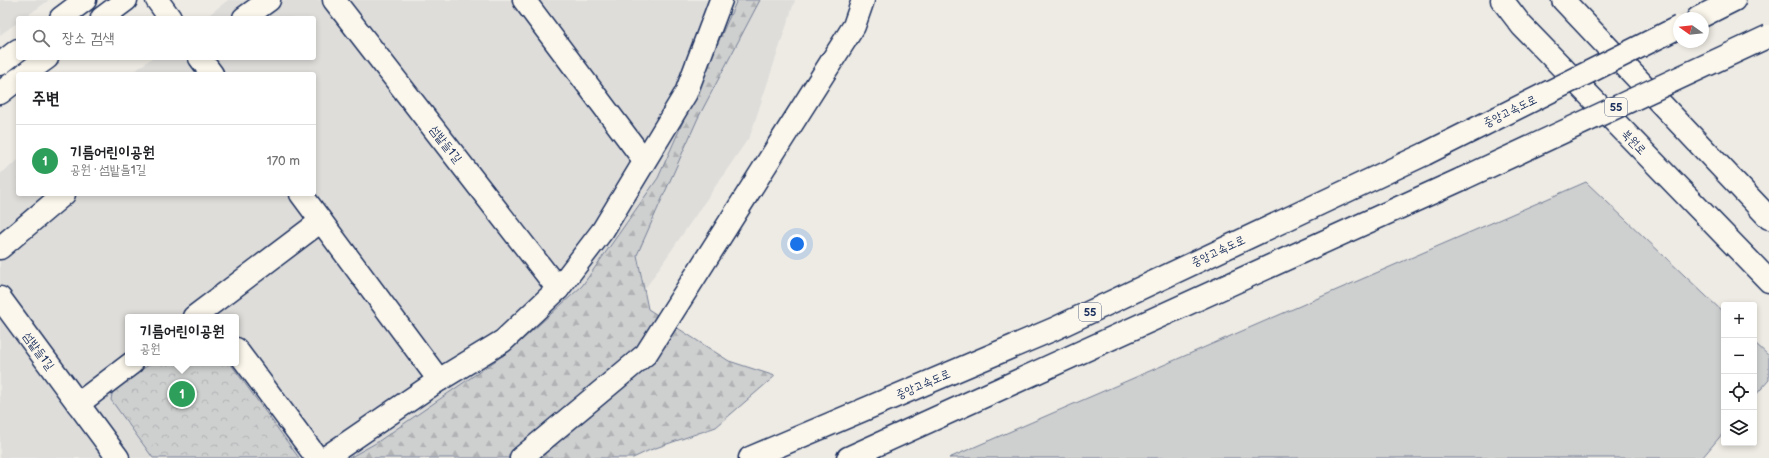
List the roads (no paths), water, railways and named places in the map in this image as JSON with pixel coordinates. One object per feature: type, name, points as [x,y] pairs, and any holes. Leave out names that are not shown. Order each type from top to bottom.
[{"type":"main road","points":[[64,16],[85,0]]},
{"type":"main road","points":[[105,16],[126,0]]},
{"type":"main road","points":[[157,0],[169,16]]},
{"type":"main road","points":[[247,16],[269,0]]},
{"type":"main road","name":"섬밭들1길","points":[[334,0],[558,289]]},
{"type":"main road","points":[[524,0],[644,160]]},
{"type":"main road","points":[[521,458],[646,354],[854,26],[863,0]]},
{"type":"main road","name":"북원로","points":[[1502,0],[1522,26],[1769,281]]},
{"type":"main road","points":[[1563,0],[1769,218]]},
{"type":"main road","points":[[1709,12],[1734,0]]},
{"type":"main road","points":[[325,458],[439,380],[502,341],[558,289],[603,230],[644,160],[686,93],[716,4]]},
{"type":"main road","name":"중앙고속도로","points":[[750,458],[1054,329],[1425,154],[1673,30]]},
{"type":"main road","name":"55","points":[[848,458],[1462,178],[1769,36]]},
{"type":"main road","points":[[0,64],[16,52]]},
{"type":"main road","points":[[28,72],[44,60]]},
{"type":"main road","points":[[0,92],[16,80]]},
{"type":"main road","points":[[0,248],[62,196]]},
{"type":"main road","points":[[302,196],[439,380]]},
{"type":"main road","points":[[204,314],[321,222]]},
{"type":"main road","name":"섬밭들1길","points":[[0,298],[118,458]]},
{"type":"main road","points":[[239,353],[317,458]]},
{"type":"main road","points":[[78,404],[128,366]]},
{"type":"place","name":"기름어린이공원","points":[[182,394]]}]
